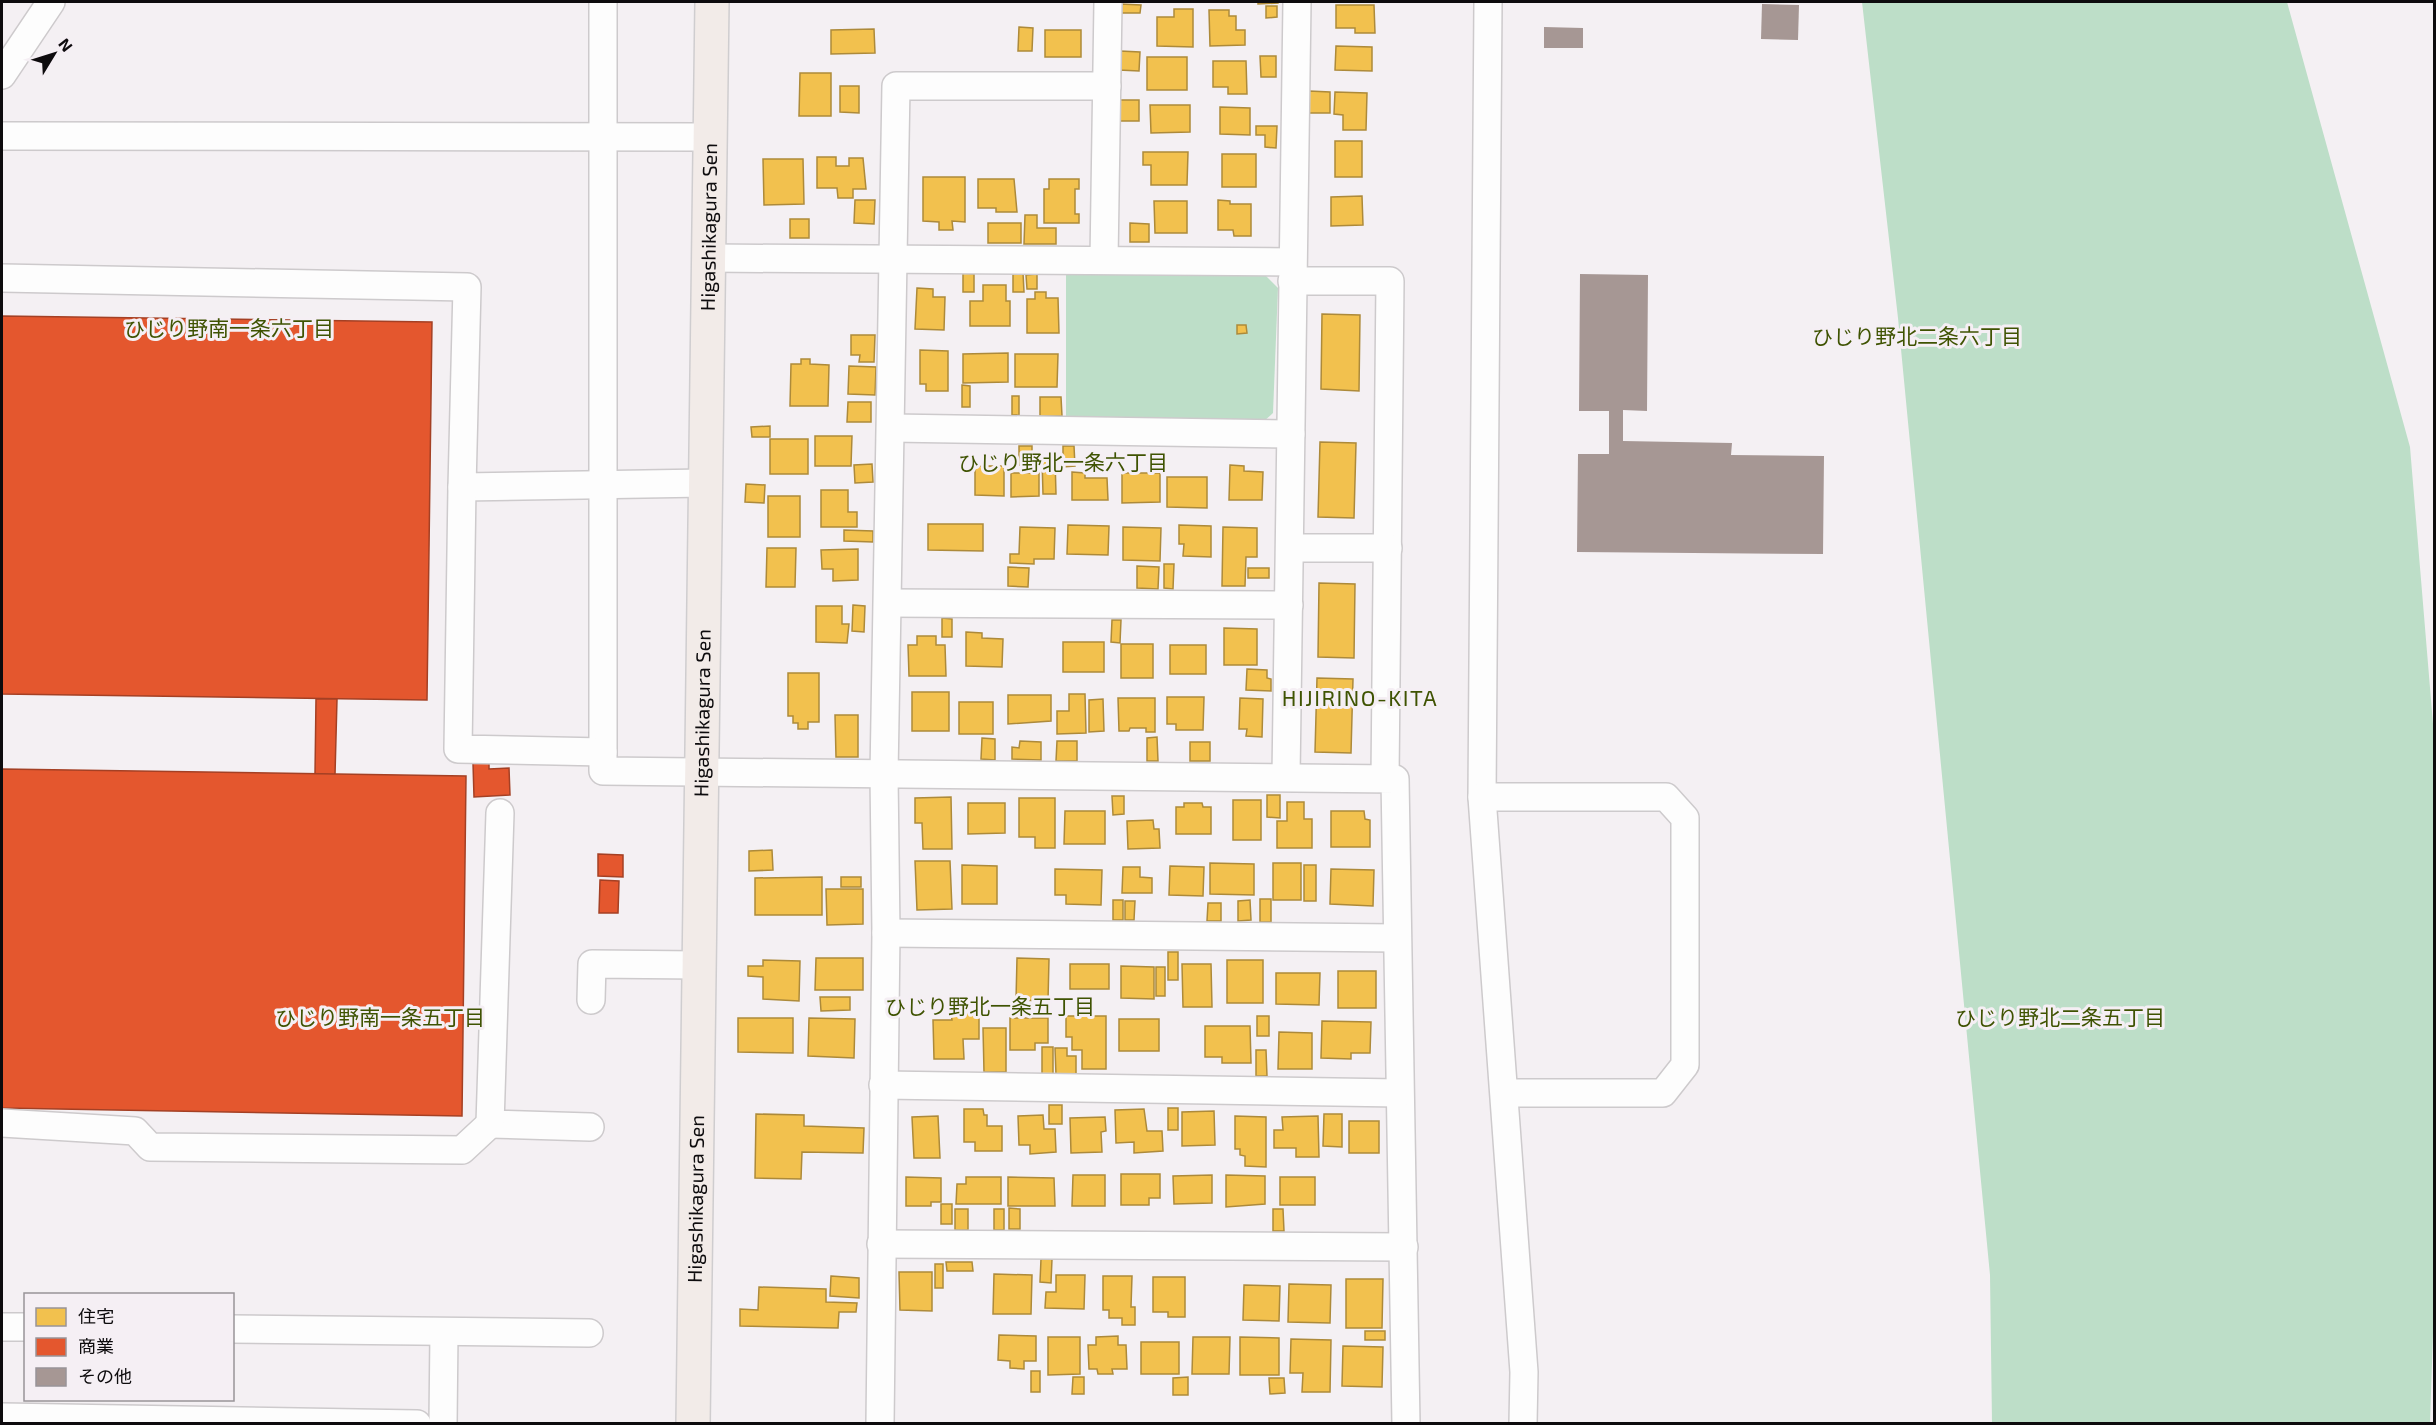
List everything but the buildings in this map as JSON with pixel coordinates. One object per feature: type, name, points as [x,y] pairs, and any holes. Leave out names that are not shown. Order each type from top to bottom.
[{"type":"main road","name":"Higashikagura Sen","points":[[693,1424],[712,2]]},
{"type":"street","points":[[2,75],[51,2]]},
{"type":"street","points":[[603,2],[603,771],[1395,779],[1406,1424]]},
{"type":"street","points":[[1104,260],[1108,2]]},
{"type":"street","points":[[1286,777],[1297,2]]},
{"type":"street","points":[[1488,2],[1482,797],[1524,1372],[1523,1424]]},
{"type":"street","points":[[880,1424],[886,933],[884,775],[889,603],[896,86],[1107,86]]},
{"type":"street","points":[[2,136],[710,137]]},
{"type":"street","points":[[709,258],[1104,260],[1390,281],[1385,779]]},
{"type":"street","points":[[2,278],[466,287],[458,749],[603,752]]},
{"type":"street","points":[[892,428],[1291,434]]},
{"type":"street","points":[[462,487],[705,483]]},
{"type":"street","points":[[1290,548],[1388,548]]},
{"type":"street","points":[[889,603],[1289,605]]},
{"type":"street","points":[[1482,797],[1666,797],[1685,818],[1685,1065],[1663,1093],[1505,1093]]},
{"type":"street","points":[[490,1124],[500,813]]},
{"type":"street","points":[[886,933],[1397,938]]},
{"type":"street","points":[[591,1000],[592,964],[700,965]]},
{"type":"street","points":[[883,1085],[1399,1093]]},
{"type":"street","points":[[2,1123],[135,1131],[150,1147],[462,1150],[490,1124],[590,1126]]},
{"type":"street","points":[[881,1244],[1404,1247]]},
{"type":"street","points":[[2,1327],[24,1327]]},
{"type":"street","points":[[234,1329],[589,1333]]},
{"type":"street","points":[[443,1424],[444,1332]]},
{"type":"street","points":[[2,1417],[75,1421],[140,1410],[417,1424]]},
{"type":"green space","points":[[1862,2],[2287,2],[2410,447],[2434,736],[2434,1303],[2430,1423],[1992,1423],[1990,1275],[1898,318]]},
{"type":"green space","points":[[1066,275],[1265,275],[1278,288],[1273,413],[1263,422],[1066,416]]},
{"type":"district","name":"ひじり野南一条六丁目","points":[[229,329]]},
{"type":"district","name":"ひじり野北二条六丁目","points":[[1917,337]]},
{"type":"district","name":"ひじり野北一条六丁目","points":[[1063,463]]},
{"type":"district","name":"HIJIRINO-KITA","points":[[1360,698]]},
{"type":"district","name":"ひじり野北一条五丁目","points":[[990,1007]]},
{"type":"district","name":"ひじり野南一条五丁目","points":[[380,1018]]},
{"type":"district","name":"ひじり野北二条五丁目","points":[[2060,1018]]}]
